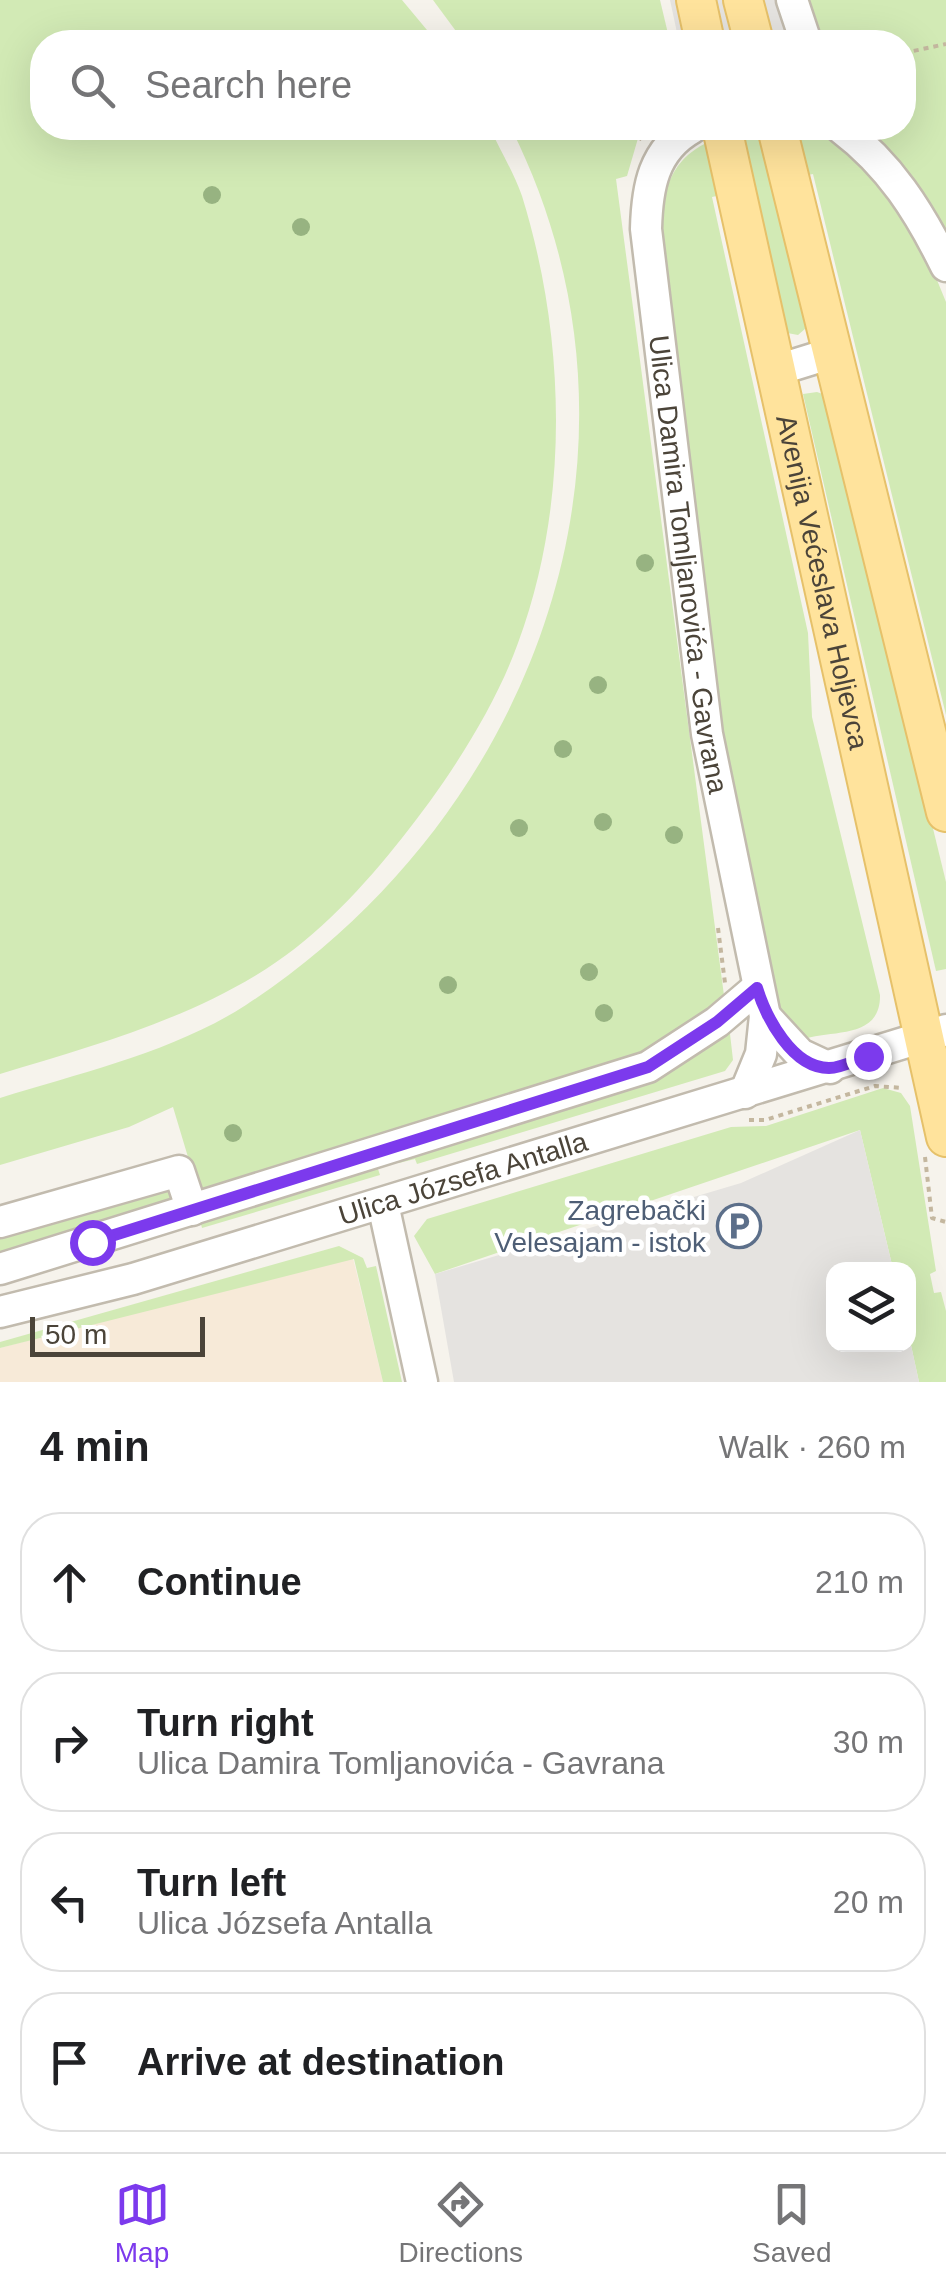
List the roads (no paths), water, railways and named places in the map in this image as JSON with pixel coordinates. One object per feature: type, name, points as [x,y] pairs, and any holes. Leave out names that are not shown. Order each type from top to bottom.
[{"type":"main road","points":[[696,0],[702,30]]},
{"type":"main road","points":[[743,0],[751,30]]},
{"type":"main road","name":"Avenija Većeslava Holjevca","points":[[724,140],[774,370],[935,1034],[935,1142]]},
{"type":"main road","points":[[780,140],[946,812]]},
{"type":"street","points":[[792,0],[802,30]]},
{"type":"street","name":"Ulica Damira Tomljanovića - Gavrana","points":[[677,140],[664,151],[653,172],[646,229],[705,715],[761,1002],[760,1054],[745,1094]]},
{"type":"street","points":[[854,140],[893,176],[921,214],[946,266]]},
{"type":"street","points":[[774,370],[832,353]]},
{"type":"street","points":[[0,1269],[648,1067],[717,1022],[761,1002],[800,1054],[830,1068]]},
{"type":"street","name":"Ulica Józsefa Antalla","points":[[0,1312],[133,1279],[935,1034]]},
{"type":"street","points":[[0,1222],[179,1170],[192,1210]]},
{"type":"street","points":[[383,1204],[422,1382]]},
{"type":"place","name":"Zagrebački Velesajam - istok","points":[[739,1226]]}]
